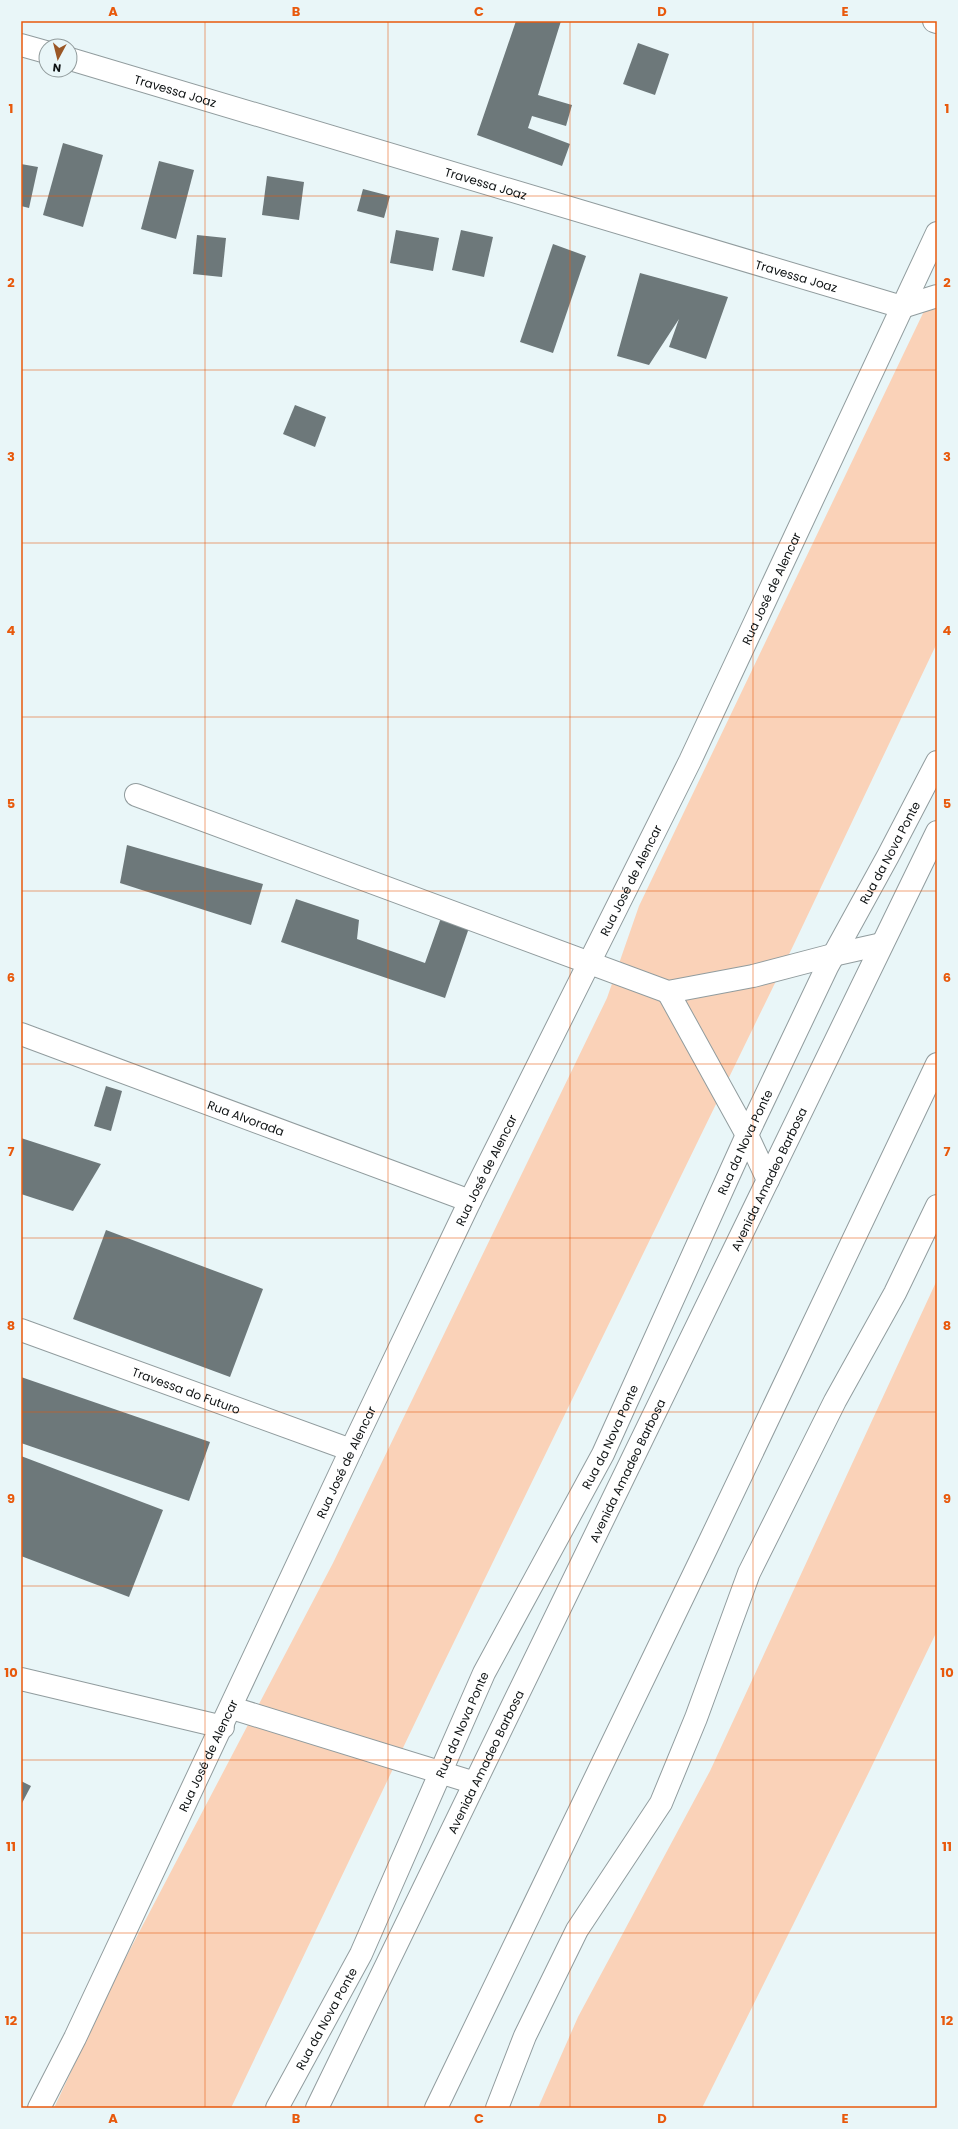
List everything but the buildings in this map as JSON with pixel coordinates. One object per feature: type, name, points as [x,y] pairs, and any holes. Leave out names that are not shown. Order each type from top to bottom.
[{"type":"street","points":[[21,45],[38,50]]},
{"type":"street","name":"Travessa Joaz","points":[[78,61],[902,306]]},
{"type":"street","name":"Rua José de Alencar","points":[[38,2108],[76,2038],[351,1450],[470,1201],[696,747],[937,233]]},
{"type":"street","points":[[902,306],[937,296]]},
{"type":"street","name":"Rua da Nova Ponte","points":[[277,2108],[361,1954],[484,1673],[603,1454],[748,1135],[833,955],[937,762]]},
{"type":"street","points":[[136,795],[668,992],[753,976],[882,944]]},
{"type":"street","name":"Avenida Amadeo Barbosa","points":[[317,2108],[937,832]]},
{"type":"street","points":[[668,992],[748,1135],[768,1180]]},
{"type":"street","name":"Rua Alvorada","points":[[21,1034],[470,1201]]},
{"type":"street","points":[[436,2108],[707,1547],[937,1064]]},
{"type":"street","points":[[496,2108],[525,2036],[577,1930],[661,1803],[696,1718],[750,1573],[835,1401],[895,1293],[937,1206]]},
{"type":"street","name":"Travessa do Futuro","points":[[21,1330],[351,1450]]},
{"type":"street","points":[[21,1679],[227,1717],[440,1772],[475,1783]]},
{"type":"shaded area","points":[[937,284],[937,643],[794,944],[434,1683],[231,2108],[54,2108],[114,1980],[333,1563],[607,998],[639,906]]},
{"type":"shaded area","points":[[937,1280],[937,1631],[869,1772],[702,2108],[538,2108],[578,2017],[710,1771]]}]
